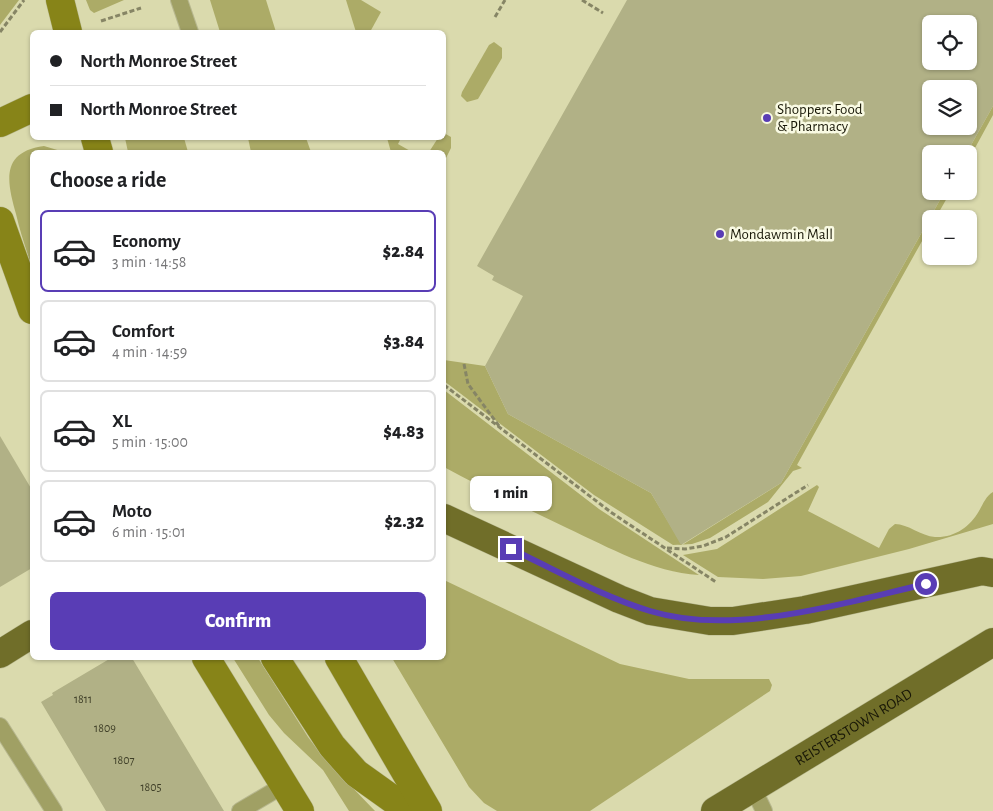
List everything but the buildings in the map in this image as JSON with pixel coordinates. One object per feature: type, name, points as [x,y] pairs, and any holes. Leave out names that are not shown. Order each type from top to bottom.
[{"type":"main road","points":[[60,0],[68,30]]},
{"type":"main road","points":[[0,123],[30,109]]},
{"type":"main road","points":[[0,221],[30,304]]},
{"type":"main road","points":[[446,519],[619,599],[650,611],[702,620],[742,620],[852,600],[982,571],[993,573]]},
{"type":"main road","points":[[0,654],[30,635]]},
{"type":"main road","name":"REISTERSTOWN ROAD","points":[[715,811],[759,799],[993,642]]},
{"type":"main road","points":[[207,660],[300,811]]},
{"type":"main road","points":[[276,660],[332,746],[356,773],[409,811]]},
{"type":"main road","points":[[340,660],[428,811]]},
{"type":"lane","points":[[180,0],[189,30]]},
{"type":"lane","points":[[0,726],[54,811]]},
{"type":"lane","points":[[240,811],[284,785]]},
{"type":"path","points":[[0,32],[24,0]]},
{"type":"path","points":[[495,17],[505,0]]},
{"type":"path","points":[[582,0],[603,13]]},
{"type":"path","points":[[95,23],[141,8]]},
{"type":"path","points":[[464,364],[468,384],[502,430]]},
{"type":"path","points":[[446,387],[612,513],[716,582]]},
{"type":"path","points":[[667,548],[685,549],[703,546],[726,537],[808,485]]},
{"type":"shaded area","points":[[0,0],[19,0],[0,25]]},
{"type":"shaded area","points":[[86,0],[124,0],[94,13],[90,10]]},
{"type":"shaded area","points":[[210,0],[266,0],[275,30],[219,30]]},
{"type":"shaded area","points":[[346,0],[361,0],[381,12],[371,30],[355,30]]},
{"type":"shaded area","points":[[494,42],[502,48],[502,58],[478,99],[467,102],[461,96],[462,92],[489,45]]},
{"type":"shaded area","points":[[993,106],[993,115],[977,145],[971,145]]},
{"type":"shaded area","points":[[446,134],[451,137],[451,148],[446,158],[446,150],[430,150],[437,140],[446,140]]},
{"type":"shaded area","points":[[125,140],[185,140],[187,150],[128,150]]},
{"type":"shaded area","points":[[248,140],[307,140],[310,150],[251,150]]},
{"type":"shaded area","points":[[388,140],[400,140],[398,144],[408,150],[390,150]]},
{"type":"shaded area","points":[[44,146],[57,150],[30,150],[30,261],[21,234],[9,180],[13,162],[30,149]]},
{"type":"shaded area","points":[[940,200],[946,200],[940,210],[934,210]]},
{"type":"shaded area","points":[[922,232],[922,241],[797,465],[802,468],[793,471],[768,502],[710,538],[692,544],[683,544],[781,483]]},
{"type":"shaded area","points":[[446,360],[485,366],[508,414],[651,493],[682,545],[673,545],[594,495],[446,383]]},
{"type":"shaded area","points":[[446,392],[599,509],[699,575],[665,569],[632,558],[446,468]]},
{"type":"shaded area","points":[[817,485],[819,487],[808,511],[879,548],[889,529],[895,524],[905,526],[925,535],[935,537],[949,536],[966,527],[971,522],[993,492],[993,524],[909,549],[801,576],[763,579],[718,577],[683,555],[717,549]]},
{"type":"shaded area","points":[[446,581],[620,664],[689,679],[769,679],[772,685],[770,691],[590,811],[497,811],[484,803],[469,787],[393,660],[446,660]]},
{"type":"shaded area","points":[[234,660],[259,660],[308,737],[323,757],[375,811],[349,811],[323,770],[284,733],[269,715]]},
{"type":"place","name":"Shoppers Food & Pharmacy","points":[[767,118]]},
{"type":"place","name":"Mondawmin Mall","points":[[720,234]]},
{"type":"route","points":[[511,549],[574,580],[650,611],[687,619],[710,621],[733,621],[805,610],[926,584]]}]
